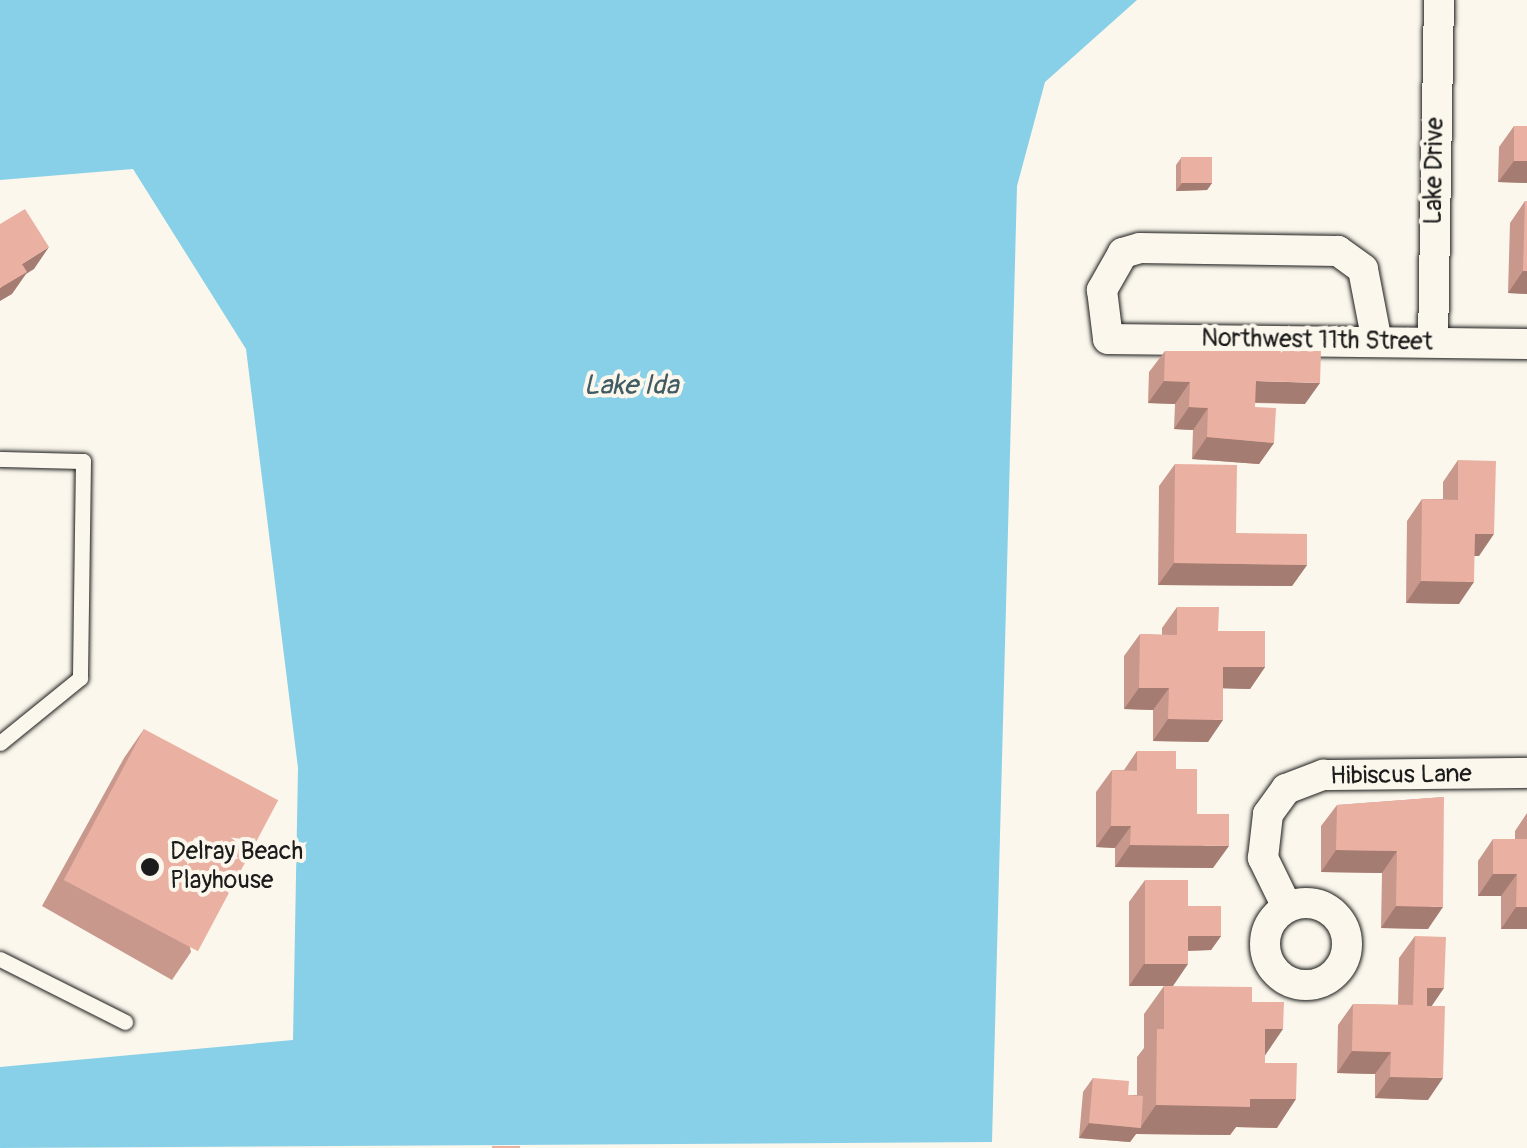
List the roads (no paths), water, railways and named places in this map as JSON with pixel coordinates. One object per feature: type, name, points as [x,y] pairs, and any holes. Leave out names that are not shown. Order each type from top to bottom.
[{"type":"street","name":"Lake Drive","points":[[1433,342],[1439,0]]},
{"type":"street","name":"Northwest 11th Street","points":[[1377,342],[1364,269],[1338,251],[1162,248],[1123,252],[1107,271],[1108,339],[1527,344]]},
{"type":"street","name":"Hibiscus Lane","points":[[1287,906],[1264,858],[1268,814],[1286,790],[1323,776],[1527,774]]},
{"type":"lane","points":[[0,459],[83,461],[80,678],[0,743]]},
{"type":"lane","points":[[0,959],[124,1022]]},
{"type":"water","name":"Lake Ida","points":[[0,0],[1137,0],[1045,82],[1017,186],[992,1142],[0,1148],[0,1067],[293,1040],[298,768],[246,349],[133,169],[0,180]]},
{"type":"place","name":"Delray Beach Playhouse","points":[[150,867]]}]
